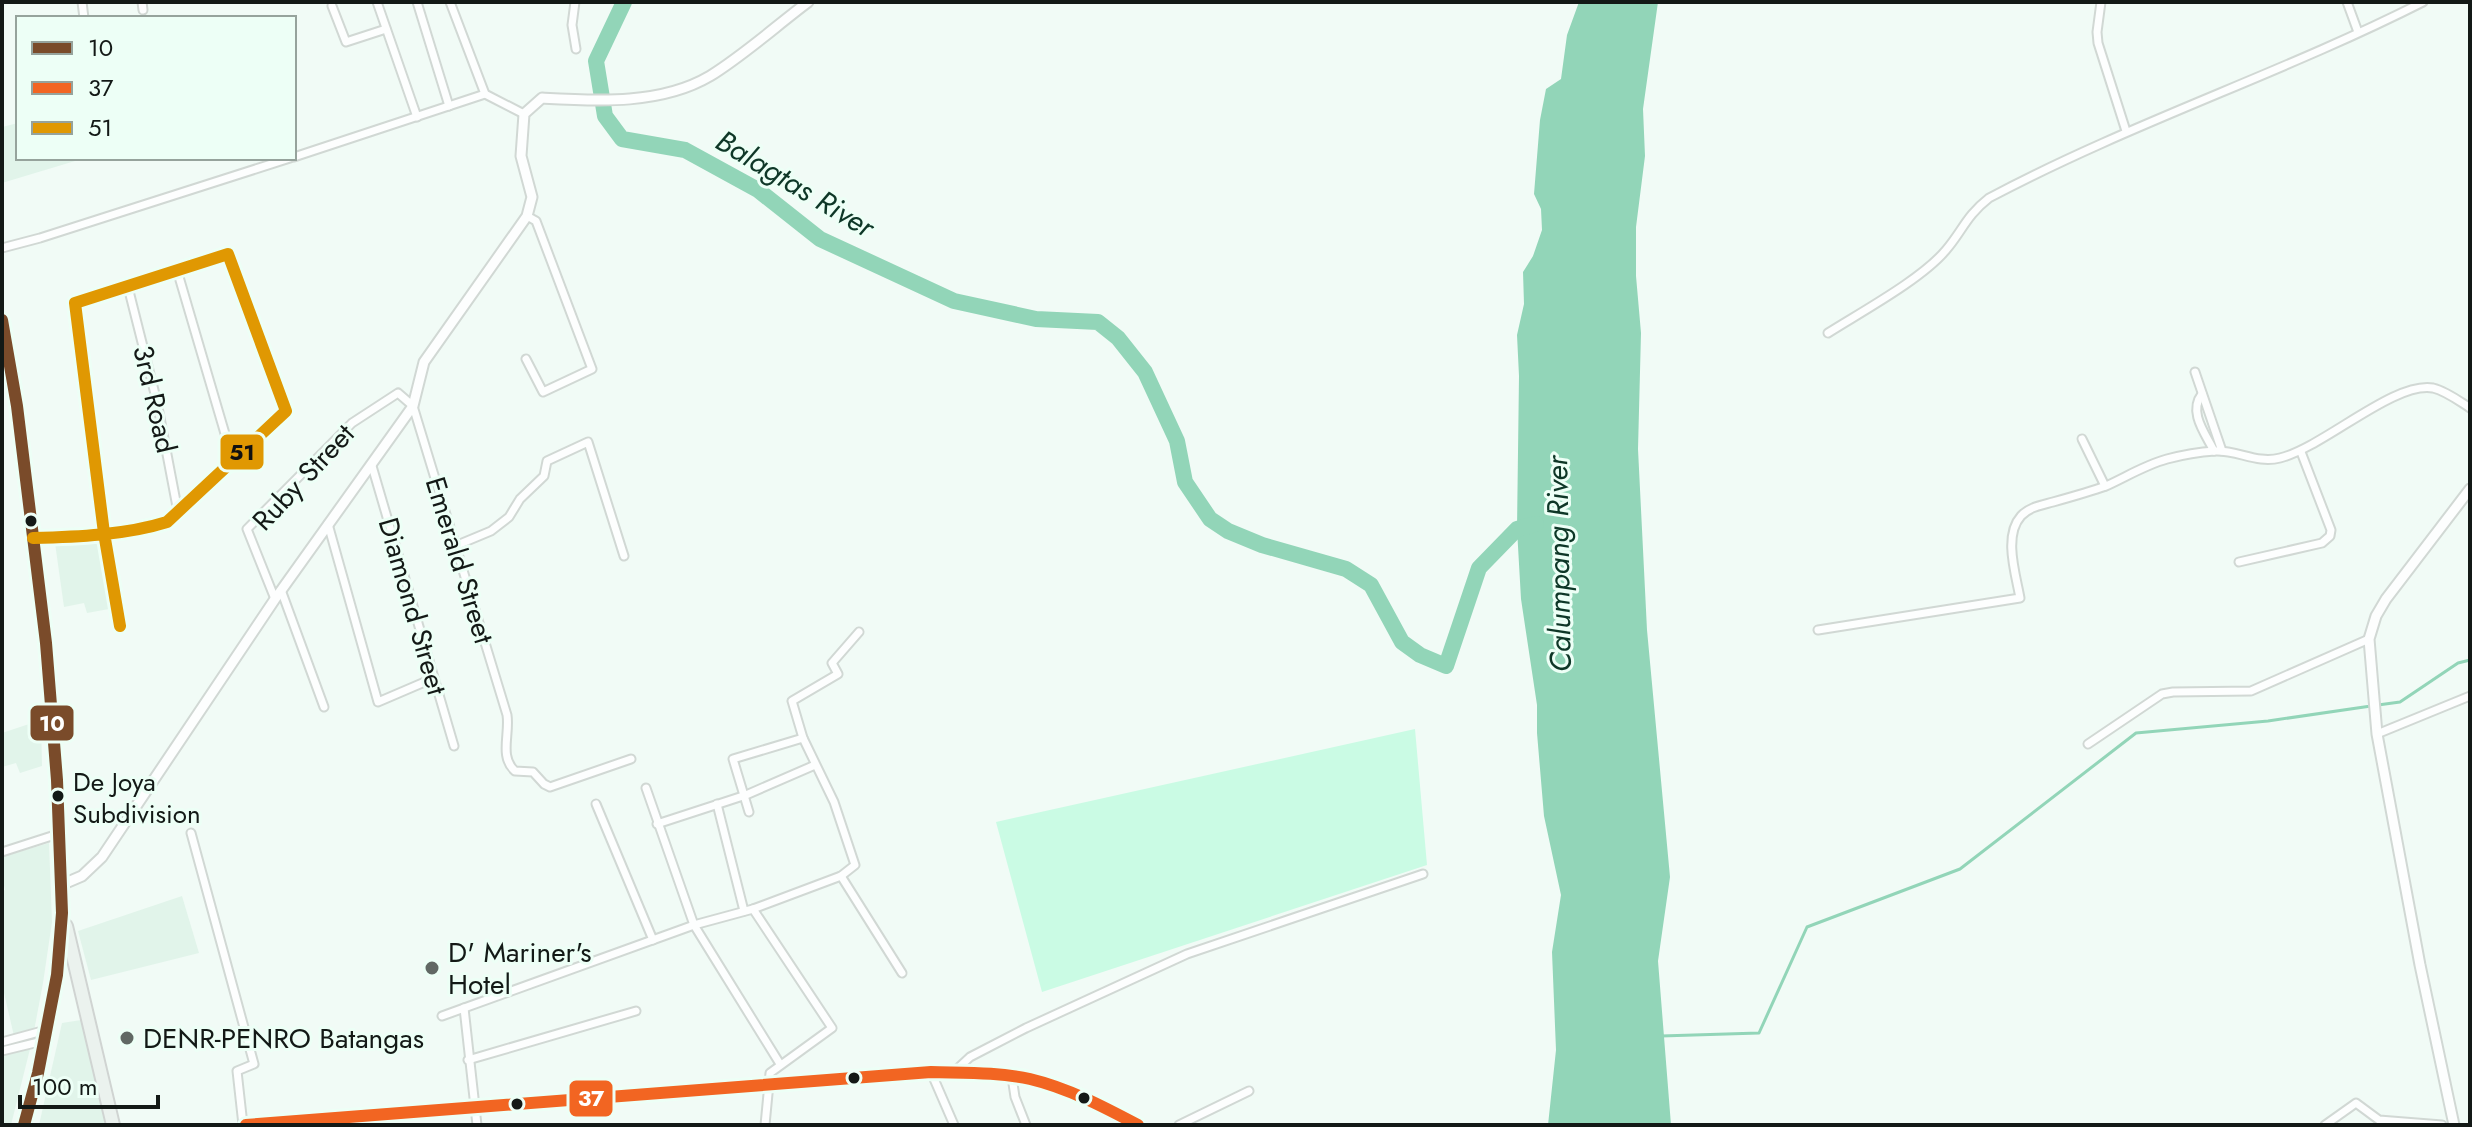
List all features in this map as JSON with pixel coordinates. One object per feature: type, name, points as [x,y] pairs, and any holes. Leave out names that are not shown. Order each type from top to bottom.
[{"type":"main road","points":[[2,320],[46,643],[53,720],[62,913],[57,975],[24,1125]]},
{"type":"main road","points":[[62,913],[113,1125]]},
{"type":"main road","points":[[57,975],[77,974]]},
{"type":"main road","points":[[244,1125],[931,1072],[1030,1079],[1078,1095],[1138,1125]]},
{"type":"street","points":[[377,2],[417,117]]},
{"type":"street","points":[[417,2],[449,106]]},
{"type":"street","points":[[461,2],[451,3],[485,94],[524,114]]},
{"type":"street","points":[[575,2],[572,25],[576,49]]},
{"type":"street","points":[[61,885],[82,876],[102,857],[281,590],[413,406],[424,362],[527,216],[532,197],[521,156],[524,114],[542,98],[592,101],[670,92],[709,76],[808,2]]},
{"type":"street","points":[[2101,2],[2098,43],[2126,131]]},
{"type":"street","points":[[2347,2],[2358,32]]},
{"type":"street","points":[[1828,333],[1921,272],[1946,250],[1965,221],[1989,198],[2126,131],[2239,86],[2423,2]]},
{"type":"street","points":[[332,6],[346,42],[386,29]]},
{"type":"street","points":[[296,156],[485,94]]},
{"type":"street","points":[[2,248],[283,160]]},
{"type":"street","points":[[526,359],[543,392],[592,369],[536,221],[527,216]]},
{"type":"street","points":[[33,538],[104,533],[148,528],[167,522],[286,411],[228,254],[75,303],[104,533],[120,626]]},
{"type":"street","points":[[177,270],[233,461]]},
{"type":"street","name":"3rd Road","points":[[128,287],[157,402],[178,512]]},
{"type":"street","points":[[2195,372],[2218,451]]},
{"type":"street","points":[[1818,630],[2020,598],[2012,544],[2018,518],[2039,505],[2105,486],[2166,459],[2218,451],[2265,460],[2301,452],[2407,391],[2434,388],[2470,408]]},
{"type":"street","name":"Ruby Street","points":[[275,599],[247,529],[352,423],[398,393],[413,406]]},
{"type":"street","points":[[2202,394],[2196,404],[2196,415],[2218,451]]},
{"type":"street","name":"Emerald Street","points":[[413,406],[507,715],[510,730],[505,757],[509,765],[515,771],[533,772],[546,786],[631,759]]},
{"type":"street","points":[[2082,439],[2105,486]]},
{"type":"street","points":[[455,546],[491,531],[509,517],[520,499],[544,476],[547,461],[588,442],[624,556]]},
{"type":"street","points":[[2239,562],[2322,543],[2330,536],[2331,530],[2301,452]]},
{"type":"street","name":"Diamond Street","points":[[372,466],[454,746]]},
{"type":"street","points":[[2454,1125],[2417,951],[2377,734],[2369,639],[2376,616],[2386,599],[2470,489]]},
{"type":"street","points":[[328,524],[378,702],[434,678]]},
{"type":"street","points":[[281,590],[324,707]]},
{"type":"street","points":[[442,1016],[694,925],[748,910],[841,876],[855,865],[834,802],[803,738],[792,701],[838,674],[832,663],[859,632]]},
{"type":"street","points":[[2088,744],[2162,694],[2251,691],[2369,639]]},
{"type":"street","points":[[2377,734],[2470,696]]},
{"type":"street","points":[[749,812],[733,759],[803,738]]},
{"type":"street","points":[[657,824],[746,795],[815,765]]},
{"type":"street","points":[[646,788],[694,925],[780,1064]]},
{"type":"street","points":[[596,804],[653,940]]},
{"type":"street","points":[[717,804],[748,910],[832,1028],[770,1073],[765,1125]]},
{"type":"street","points":[[191,833],[254,1064],[237,1071],[244,1125]]},
{"type":"street","points":[[2,852],[58,834]]},
{"type":"street","points":[[953,1072],[970,1057],[1026,1028],[1187,954],[1423,874]]},
{"type":"street","points":[[841,876],[902,973]]},
{"type":"street","points":[[464,1008],[477,1125]]},
{"type":"street","points":[[468,1060],[636,1011]]},
{"type":"street","points":[[2,1042],[44,1035]]},
{"type":"street","points":[[2,1051],[44,1035]]},
{"type":"street","points":[[931,1072],[954,1125]]},
{"type":"street","points":[[1012,1077],[1015,1097],[1026,1125]]},
{"type":"street","points":[[1179,1125],[1249,1091]]},
{"type":"street","points":[[2325,1125],[2356,1103],[2379,1120],[2442,1125]]},
{"type":"shaded area","points":[[16,124],[16,160],[78,160],[2,183],[2,127]]},
{"type":"shaded area","points":[[99,538],[109,609],[87,613],[84,603],[64,607],[55,543]]},
{"type":"shaded area","points":[[41,720],[42,766],[20,773],[16,763],[2,767],[2,733]]},
{"type":"shaded area","points":[[1415,729],[1427,865],[1042,992],[996,822]]},
{"type":"shaded area","points":[[49,843],[52,922],[43,983],[34,1031],[14,1036],[2,993],[2,891],[5,890],[2,857]]},
{"type":"shaded area","points":[[182,896],[199,953],[91,980],[78,931]]},
{"type":"shaded area","points":[[81,1020],[107,1125],[39,1125],[62,1023]]},
{"type":"shaded area","points":[[23,1048],[30,1049],[11,1125],[2,1125],[2,1055]]},
{"type":"water","name":"Calumpang River","points":[[1579,2],[1658,2],[1643,109],[1645,156],[1636,227],[1641,333],[1638,449],[1647,630],[1670,877],[1658,961],[1671,1125],[1548,1125],[1556,1050],[1552,952],[1561,895],[1544,816],[1537,705],[1521,599],[1517,529],[1517,335],[1524,304],[1523,272],[1533,256],[1542,230],[1541,209],[1534,194],[1540,120],[1546,89],[1561,79],[1567,35]]},
{"type":"waterway","name":"Balagtas River","points":[[624,2],[596,61],[605,116],[622,139],[685,150],[758,190],[820,239],[954,301],[1036,319],[1098,322],[1118,338],[1145,372],[1177,441],[1185,482],[1210,519],[1228,531],[1262,545],[1346,569],[1371,585],[1402,642],[1420,655],[1446,666],[1479,568],[1517,529],[1536,524]]},
{"type":"waterway","points":[[2378,705],[2400,702],[2458,663],[2470,660]]},
{"type":"waterway","points":[[1661,1036],[1759,1033],[1807,927],[1960,869],[2136,733],[2268,721],[2371,706]]},
{"type":"transit line","name":"51","points":[[33,538],[83,536],[101,534],[118,533],[167,522],[286,411],[228,254],[75,303],[104,533],[120,626]]},
{"type":"transit line","name":"10","points":[[2,320],[17,406],[46,643],[57,780],[62,913],[57,975],[38,1073],[24,1125]]},
{"type":"transit line","name":"37","points":[[246,1125],[931,1072],[1030,1079],[1072,1093],[1138,1125]]},
{"type":"place","name":"De Joya Subdivision","points":[[58,796]]},
{"type":"place","name":"D' Mariner's Hotel","points":[[432,968]]},
{"type":"place","name":"DENR-PENRO Batangas","points":[[127,1038]]}]
